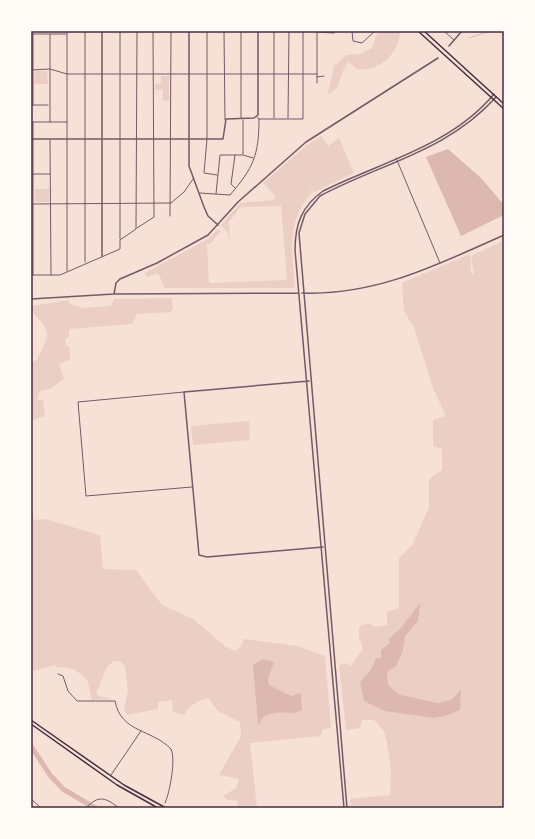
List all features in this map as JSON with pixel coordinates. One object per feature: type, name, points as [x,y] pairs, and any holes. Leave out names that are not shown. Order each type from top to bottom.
[{"type":"main road","points":[[418,31],[504,109]]},
{"type":"main road","points":[[424,31],[504,104]]},
{"type":"main road","points":[[31,720],[111,776],[166,808]]},
{"type":"main road","points":[[31,724],[117,785],[158,808]]},
{"type":"street","points":[[67,31],[67,272]]},
{"type":"street","points":[[84,31],[84,264]]},
{"type":"street","points":[[102,31],[102,256]]},
{"type":"street","points":[[67,122],[32,122],[32,275],[60,275],[120,249],[120,31]]},
{"type":"street","points":[[136,229],[137,31]]},
{"type":"street","points":[[120,240],[154,217],[154,31]]},
{"type":"street","points":[[170,31],[170,216]]},
{"type":"street","points":[[189,31],[189,166],[208,216],[218,225]]},
{"type":"street","points":[[207,31],[207,139],[204,174],[218,175]]},
{"type":"street","points":[[32,139],[223,139],[226,120],[224,31]]},
{"type":"street","points":[[241,31],[243,155]]},
{"type":"street","points":[[257,117],[258,31]]},
{"type":"street","points":[[274,31],[274,119]]},
{"type":"street","points":[[288,119],[289,31]]},
{"type":"street","points":[[226,120],[228,118],[257,117],[259,119],[303,119],[303,31]]},
{"type":"street","points":[[317,83],[318,32],[334,33],[334,31]]},
{"type":"street","points":[[352,31],[352,41],[362,43],[375,31]]},
{"type":"street","points":[[444,31],[454,40]]},
{"type":"street","points":[[449,46],[462,31]]},
{"type":"street","points":[[50,105],[32,105],[32,34],[67,34]]},
{"type":"street","points":[[50,34],[50,122]]},
{"type":"street","points":[[114,294],[116,283],[120,279],[158,263],[208,235],[255,186],[306,142],[438,58]]},
{"type":"street","points":[[32,70],[50,69],[67,74],[317,74]]},
{"type":"street","points":[[317,77],[324,76]]},
{"type":"street","points":[[309,381],[295,235],[305,207],[312,198],[323,191],[432,143],[461,126],[478,112],[494,94]]},
{"type":"street","points":[[344,808],[298,244],[299,233],[305,214],[320,196],[450,136],[480,114],[496,97]]},
{"type":"street","points":[[199,193],[230,195],[236,188],[247,174],[258,149],[259,119]]},
{"type":"street","points":[[50,139],[51,275]]},
{"type":"street","points":[[216,194],[220,155],[243,155],[254,158]]},
{"type":"street","points":[[235,155],[231,184],[236,188]]},
{"type":"street","points":[[396,158],[441,263]]},
{"type":"street","points":[[32,174],[50,174]]},
{"type":"street","points":[[33,204],[171,203],[184,192],[193,178]]},
{"type":"street","points":[[31,299],[114,294],[341,292],[376,286],[399,280],[504,235]]},
{"type":"street","points":[[192,487],[86,496],[78,402],[309,381]]},
{"type":"street","points":[[184,392],[198,552],[201,557],[323,547]]},
{"type":"street","points":[[323,547],[347,808]]},
{"type":"street","points":[[58,674],[63,676],[68,691],[77,701],[116,701],[118,710],[125,722],[168,745],[172,752],[169,793],[165,803]]},
{"type":"street","points":[[111,776],[141,731]]},
{"type":"street","points":[[31,799],[41,808]]},
{"type":"street","points":[[86,808],[94,800],[103,799],[119,808]]},
{"type":"shaded area","points":[[382,31],[397,31],[400,33],[399,41],[392,54],[386,60],[373,68],[357,69],[349,62],[337,87],[329,94],[334,66],[346,55],[361,54],[372,48],[376,36]]},
{"type":"shaded area","points":[[35,71],[47,71],[48,84],[34,84]]},
{"type":"shaded area","points":[[161,76],[169,76],[169,100],[163,101],[163,90],[155,90],[155,84],[161,83]]},
{"type":"shaded area","points":[[321,136],[328,146],[339,138],[354,173],[314,192],[309,181],[313,192],[304,203],[298,214],[293,236],[292,248],[295,286],[293,288],[165,288],[158,273],[147,277],[145,273],[208,239],[218,229],[221,231],[210,244],[207,244],[209,283],[287,280],[281,206],[241,207],[229,222],[230,245],[228,233],[221,225],[240,203],[274,200],[275,196],[263,183],[307,145]]},
{"type":"shaded area","points":[[448,149],[481,178],[504,205],[504,215],[461,236],[426,157]]},
{"type":"shaded area","points":[[35,189],[49,189],[49,202],[35,202]]},
{"type":"shaded area","points":[[504,240],[504,808],[351,808],[350,799],[390,795],[391,770],[384,731],[374,720],[362,720],[360,728],[346,730],[339,665],[348,663],[350,667],[363,649],[359,637],[359,627],[367,623],[375,627],[387,625],[387,612],[399,608],[399,558],[412,545],[429,508],[429,479],[442,470],[442,449],[433,446],[433,420],[446,416],[433,388],[414,328],[404,311],[402,283],[470,254],[471,273],[474,274],[471,256]]},
{"type":"shaded area","points":[[172,298],[173,309],[171,312],[137,314],[132,324],[69,329],[69,337],[65,339],[66,346],[69,346],[70,360],[59,364],[64,379],[50,389],[40,391],[37,400],[43,400],[45,416],[31,421],[31,362],[37,360],[48,336],[43,324],[31,311],[31,306],[69,300],[69,303],[82,308],[111,306],[114,299]]},
{"type":"shaded area","points":[[249,421],[250,440],[193,445],[191,426]]},
{"type":"shaded area","points":[[31,500],[34,520],[45,519],[100,535],[103,569],[136,570],[162,605],[193,619],[225,646],[235,651],[240,647],[244,639],[297,646],[325,656],[331,728],[323,729],[320,736],[250,743],[257,808],[238,808],[237,800],[227,800],[223,796],[236,788],[239,779],[219,775],[241,736],[240,722],[219,712],[208,698],[191,706],[184,715],[173,712],[172,700],[158,702],[158,709],[127,715],[124,709],[128,691],[125,666],[120,661],[114,661],[107,667],[96,694],[110,699],[92,700],[87,679],[68,667],[58,667],[54,665],[34,671],[31,667]]},
{"type":"shaded area","points":[[420,603],[418,621],[405,636],[403,650],[396,666],[387,672],[388,685],[400,695],[438,703],[451,700],[461,690],[460,710],[445,716],[434,718],[385,711],[364,701],[360,682],[371,669],[376,658],[381,658],[381,650],[390,643],[389,639],[400,629]]},
{"type":"shaded area","points":[[263,659],[274,662],[268,679],[269,685],[291,696],[301,693],[302,711],[267,715],[261,720],[260,724],[258,724],[253,665]]},
{"type":"waterway","points":[[469,38],[490,31]]},
{"type":"waterway","points":[[31,746],[50,775],[63,789],[95,808]]}]
